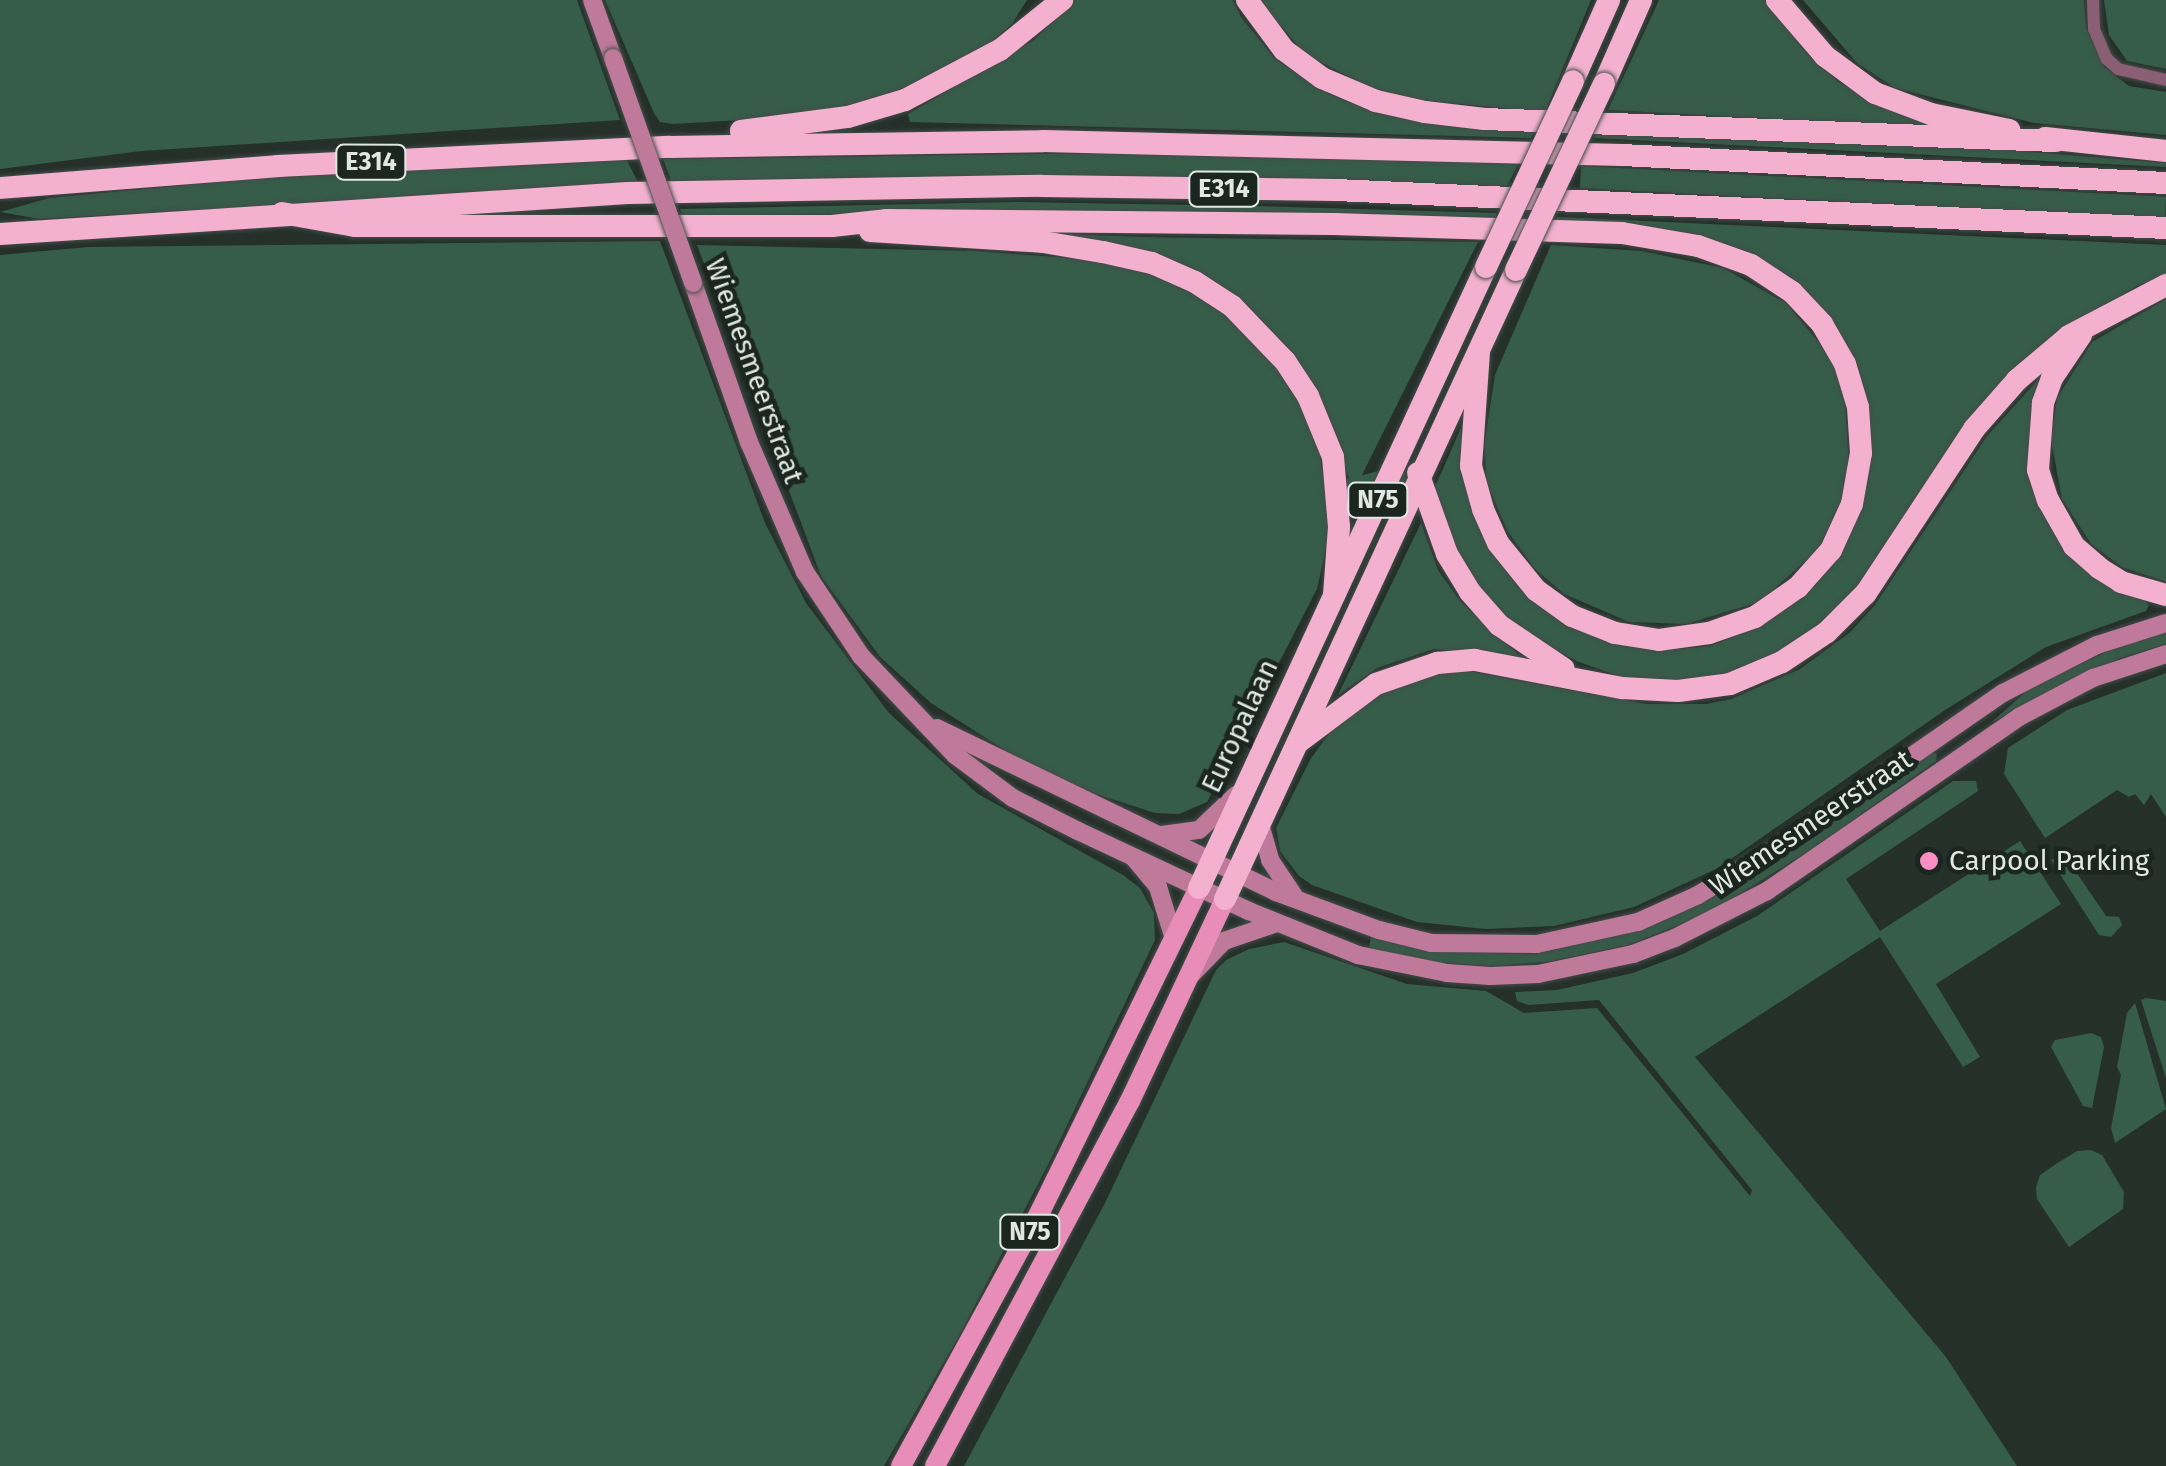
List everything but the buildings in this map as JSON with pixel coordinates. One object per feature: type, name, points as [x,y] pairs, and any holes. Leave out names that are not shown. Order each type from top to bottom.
[{"type":"highway","points":[[1000,50],[1040,0]]},
{"type":"highway","points":[[670,147],[714,134],[868,112],[929,90],[1000,50],[1062,0]]},
{"type":"highway","points":[[1247,0],[1284,50],[1322,78],[1376,101],[1425,112],[1485,119],[2056,141],[2166,152]]},
{"type":"highway","name":"N75","points":[[1225,899],[1641,0]]},
{"type":"highway","points":[[1778,0],[1825,56],[1876,93],[1931,114],[2056,141]]},
{"type":"highway","name":"Europalaan","points":[[1199,888],[1608,1]]},
{"type":"highway","name":"E314","points":[[0,188],[278,166],[670,147],[1042,141],[1622,155],[2166,183]]},
{"type":"highway","name":"E314","points":[[0,234],[282,213],[628,194],[1042,186],[1336,190],[2166,228]]},
{"type":"highway","points":[[282,213],[356,226],[832,226],[886,220],[1334,224],[1622,232],[1698,246],[1751,265],[1792,292],[1822,324],[1846,364],[1858,408],[1861,453],[1852,504],[1831,550],[1798,587],[1755,617],[1708,634],[1658,640],[1615,633],[1572,616],[1536,590],[1498,543],[1483,510],[1471,466],[1479,353]]},
{"type":"highway","points":[[832,226],[901,236],[1043,242],[1103,252],[1152,263],[1196,282],[1232,306],[1285,360],[1308,396],[1333,457],[1338,527],[1334,595]]},
{"type":"highway","points":[[1300,741],[1376,684],[1437,663],[1475,660],[1653,690],[1704,689],[1744,678],[1802,651],[1847,615],[1876,580],[1994,404],[2040,359],[2088,326],[2166,285]]},
{"type":"highway","points":[[2088,326],[2052,378],[2043,403],[2038,470],[2058,524],[2074,546],[2122,582],[2166,595]]},
{"type":"highway","points":[[1422,405],[1416,453],[1420,478],[1439,536],[1470,592],[1499,624],[1584,681]]},
{"type":"main road","name":"Wiemesmeerstraat","points":[[592,0],[749,442],[804,572],[861,656],[930,724],[955,755],[1014,798],[1278,923],[1358,955],[1446,973],[1538,974],[1633,954],[1707,923],[1766,891],[1970,749],[2036,708],[2093,678],[2166,654]]},
{"type":"main road","name":"Wiemesmeerstraat","points":[[930,724],[1156,836],[1296,899],[1380,930],[1431,942],[1478,947],[1573,938],[1638,922],[1698,896],[1759,861],[2003,693],[2097,645],[2166,623]]},
{"type":"main road","points":[[1156,836],[1199,830],[1246,784]]},
{"type":"main road","points":[[1260,824],[1270,860],[1296,899]]},
{"type":"main road","points":[[1134,858],[1158,887],[1174,938]]},
{"type":"main road","name":"Europalaan","points":[[901,1466],[1042,1210],[1199,888]]},
{"type":"main road","name":"N75","points":[[935,1466],[1044,1269],[1225,899]]},
{"type":"main road","points":[[1189,977],[1224,941],[1278,923]]},
{"type":"street","points":[[2093,0],[2094,29],[2118,69],[2166,80]]},
{"type":"green space","points":[[0,0],[577,0],[620,120],[141,151],[0,169]]},
{"type":"green space","points":[[605,0],[1027,0],[1012,24],[989,44],[878,101],[779,118],[672,124],[660,122],[654,113]]},
{"type":"green space","points":[[1075,0],[1233,0],[1241,17],[1275,59],[1329,94],[1359,106],[1535,128],[1531,138],[910,122],[908,114],[1034,40]]},
{"type":"green space","points":[[1259,0],[1591,0],[1545,112],[1409,99],[1369,87],[1305,54]]},
{"type":"green space","points":[[1659,0],[1766,0],[1806,53],[1839,82],[1871,102],[1933,127],[1608,110]]},
{"type":"green space","points":[[1803,0],[2084,0],[2086,28],[2104,67],[2129,86],[2166,92],[2166,135],[2034,123],[1895,88],[1857,63]]},
{"type":"green space","points":[[2104,0],[2166,0],[2166,69],[2127,61],[2109,35]]},
{"type":"green space","points":[[1598,129],[1985,148],[2166,163],[2166,167],[1594,138]]},
{"type":"green space","points":[[1108,153],[1519,163],[1507,186],[1129,177],[671,181],[663,159]]},
{"type":"green space","points":[[624,155],[639,184],[40,219],[0,212],[49,198],[239,180]]},
{"type":"green space","points":[[1581,166],[2166,197],[2165,219],[1580,188]]},
{"type":"green space","points":[[1017,202],[1497,213],[1493,222],[1023,211],[683,216],[680,209]]},
{"type":"green space","points":[[1557,217],[2166,245],[2166,275],[2137,286],[2057,333],[1930,477],[1843,608],[1776,657],[1716,677],[1665,682],[1624,678],[1579,662],[1526,635],[1499,615],[1459,562],[1434,489],[1461,428],[1467,490],[1536,601],[1667,650],[1710,646],[1749,631],[1815,586],[1841,554],[1856,522],[1867,481],[1869,435],[1806,291],[1747,251],[1720,242],[1553,224]]},
{"type":"green space","points":[[1034,233],[1478,242],[1354,491],[1321,402],[1287,346],[1249,307],[1174,260],[1140,249]]},
{"type":"green space","points":[[660,241],[765,523],[806,603],[889,713],[978,794],[1123,875],[1140,888],[1154,913],[1155,940],[1051,1159],[958,1338],[884,1466],[0,1466],[0,255],[88,247]]},
{"type":"green space","points":[[697,245],[975,251],[1109,261],[1155,273],[1199,292],[1259,341],[1298,395],[1319,448],[1329,513],[1327,544],[1317,589],[1207,802],[1179,814],[1155,813],[1093,793],[1022,761],[931,703],[880,657],[821,576]]},
{"type":"green space","points":[[1551,245],[1642,251],[1723,268],[1786,303],[1831,357],[1844,386],[1850,483],[1818,550],[1759,602],[1686,624],[1629,622],[1564,594],[1535,569],[1508,532],[1487,484],[1484,446],[1495,375]]},
{"type":"green space","points":[[2166,299],[2166,582],[2122,567],[2091,544],[2062,499],[2051,440],[2057,398],[2092,342]]},
{"type":"green space","points":[[2045,372],[2041,502],[2149,605],[2146,611],[2046,647],[1945,710],[1718,868],[1634,907],[1554,926],[1486,929],[1417,922],[1312,885],[1299,876],[1280,851],[1276,828],[1310,760],[1335,725],[1390,688],[1457,669],[1646,704],[1706,704],[1731,699],[1800,669],[1849,633],[1875,605],[1987,436]]},
{"type":"green space","points":[[1403,465],[1408,485],[1176,543],[1171,523]]},
{"type":"green space","points":[[1421,523],[1438,570],[1460,601],[1521,657],[1434,649],[1377,668],[1338,695]]},
{"type":"green space","points":[[2166,633],[2166,644],[2120,658],[1992,722],[2030,688],[2119,646]]},
{"type":"green space","points":[[2166,673],[2166,817],[2151,794],[2144,805],[2135,794],[2129,797],[2117,790],[2045,838],[2004,774],[2008,748],[2067,710]]},
{"type":"green space","points":[[1930,751],[1937,754],[1936,761],[1813,848],[1709,913],[1628,945],[1547,962],[1490,966],[1419,961],[1369,948],[1371,936],[1438,952],[1537,954],[1659,923],[1777,860]]},
{"type":"green space","points":[[1953,781],[1976,781],[1978,791],[1846,879],[1880,931],[2020,841],[2061,904],[1936,984],[1980,1057],[1963,1067],[1880,937],[1695,1057],[1946,1357],[2017,1466],[964,1466],[1105,1203],[1216,970],[1226,960],[1249,949],[1284,942],[1407,984],[1486,991],[1524,1013],[1597,1008],[1750,1196],[1752,1190],[1599,1000],[1528,1005],[1517,1001],[1515,992],[1557,990],[1633,973],[1683,954],[1757,916]]},
{"type":"green space","points":[[2071,850],[2078,856],[2066,857],[2106,916],[2119,917],[2122,925],[2111,937],[2099,935],[2051,860]]},
{"type":"green space","points":[[2141,1000],[2166,1001],[2166,1078]]},
{"type":"green space","points":[[2135,1003],[2166,1109],[2115,1143],[2111,1128],[2121,1075],[2117,1067],[2127,1013]]},
{"type":"green space","points":[[2091,1033],[2101,1037],[2104,1047],[2092,1108],[2083,1106],[2051,1047],[2055,1040]]},
{"type":"green space","points":[[2091,1150],[2102,1155],[2124,1192],[2123,1209],[2069,1247],[2037,1199],[2036,1187],[2040,1175],[2056,1164],[2077,1151]]},
{"type":"place","name":"Carpool Parking","points":[[1929,861]]}]
